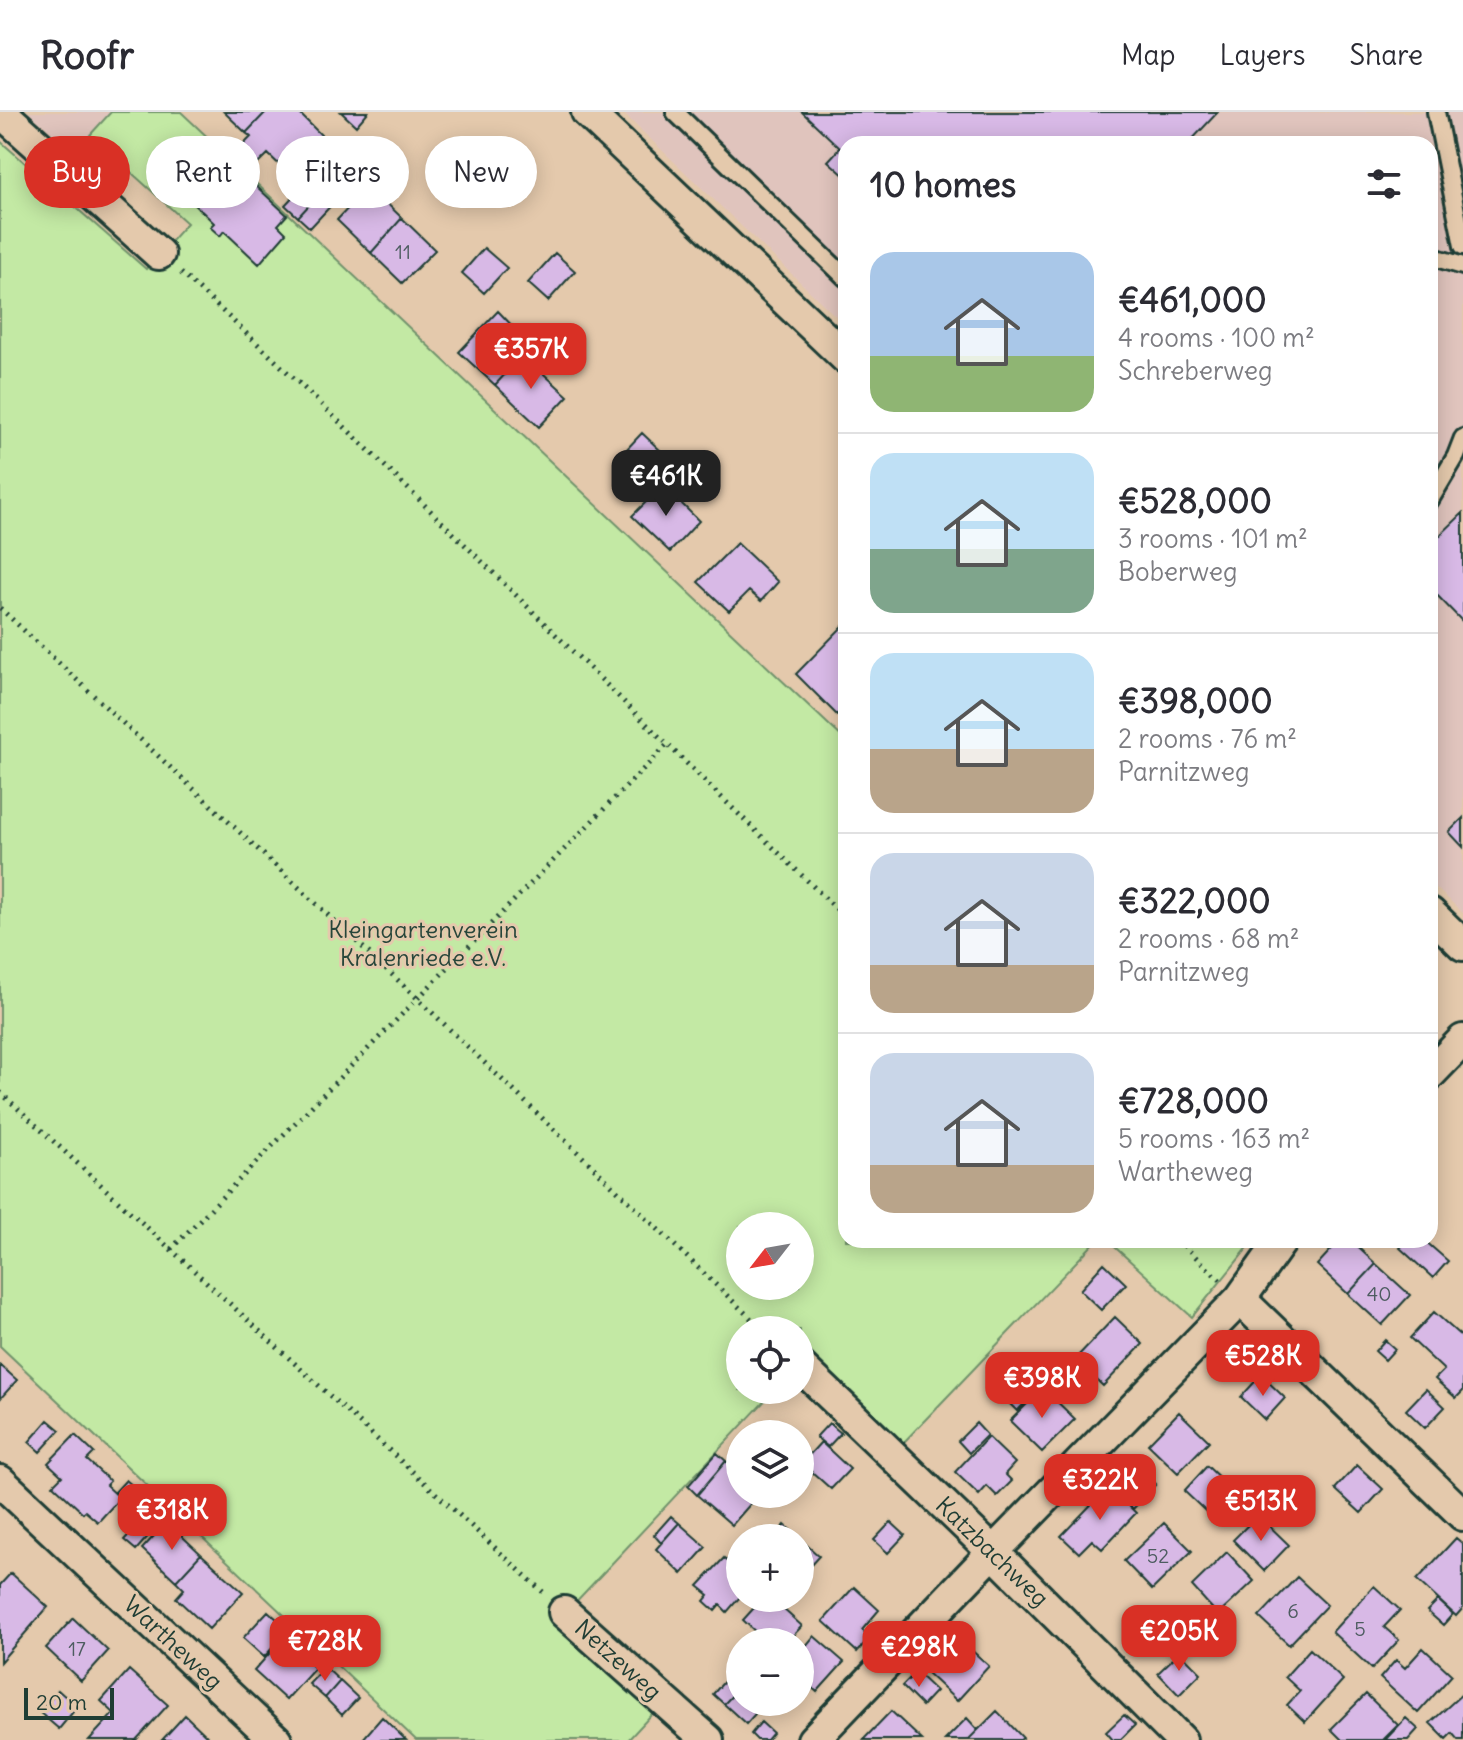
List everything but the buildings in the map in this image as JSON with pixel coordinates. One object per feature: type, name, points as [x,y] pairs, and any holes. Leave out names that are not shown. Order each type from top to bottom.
[{"type":"street","points":[[1,112],[159,254]]},
{"type":"street","points":[[587,112],[838,350]]},
{"type":"street","points":[[1438,921],[1463,945]]},
{"type":"street","points":[[1438,1066],[1463,1040]]},
{"type":"street","points":[[813,1740],[993,1552],[1231,1290],[1274,1248]]},
{"type":"street","points":[[1231,1290],[1463,1515]]},
{"type":"street","name":"Katzbachweg","points":[[814,1379],[1181,1740]]},
{"type":"street","name":"Wartheweg","points":[[0,1481],[276,1740]]},
{"type":"street","name":"Netzeweg","points":[[564,1612],[708,1740]]},
{"type":"lane","points":[[675,112],[838,270]]},
{"type":"lane","points":[[1436,112],[1463,246]]},
{"type":"lane","points":[[1438,258],[1463,266]]},
{"type":"lane","points":[[1438,486],[1463,438]]},
{"type":"path","points":[[159,254],[270,356],[838,910]]},
{"type":"path","points":[[0,608],[417,998],[748,1316]]},
{"type":"path","points":[[171,1249],[667,745]]},
{"type":"path","points":[[0,1092],[564,1612]]},
{"type":"path","points":[[1186,1248],[1231,1290]]},
{"type":"shaded area","points":[[28,112],[111,112],[90,136],[56,136]]},
{"type":"shaded area","points":[[622,112],[1463,112],[1463,913],[1438,890],[1438,136],[838,136],[838,318]]},
{"type":"green space","name":"Kleingartenverein Kralenriede e.V.","points":[[111,112],[181,112],[206,136],[146,136],[146,186],[130,171],[130,136],[90,135]]},
{"type":"green space","name":"Kleingartenverein Kralenriede e.V.","points":[[0,141],[24,162],[24,208],[76,208],[146,269],[187,223],[170,208],[260,208],[260,187],[276,202],[276,208],[282,208],[838,733],[838,1248],[1089,1248],[903,1443],[814,1358],[814,1316],[726,1316],[726,1404],[762,1404],[747,1420],[726,1420],[726,1442],[554,1625],[653,1713],[628,1740],[416,1740],[0,1346]]},
{"type":"green space","points":[[1116,1248],[1248,1248],[1192,1317]]}]
